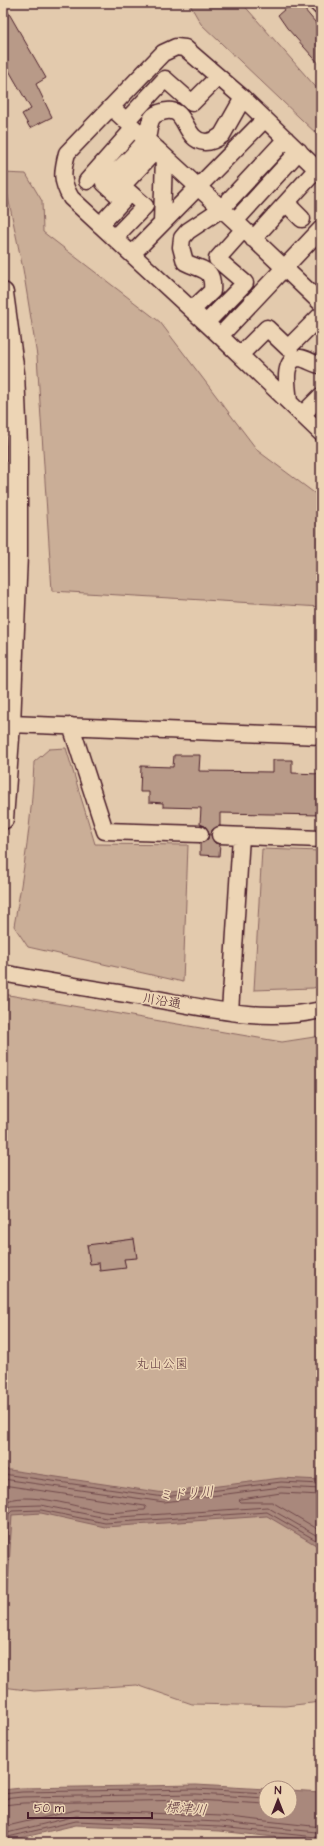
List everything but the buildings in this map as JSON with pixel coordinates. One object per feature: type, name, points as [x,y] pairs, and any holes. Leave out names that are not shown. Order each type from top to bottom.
[{"type":"main road","points":[[3,294],[14,373],[17,446],[17,555],[10,724],[3,818]]},
{"type":"street","points":[[317,3],[321,7]]},
{"type":"street","points":[[244,230],[286,204],[319,171],[243,98],[185,48],[176,47],[163,53],[67,153],[63,174],[65,186],[71,198],[320,431]]},
{"type":"street","points":[[87,182],[102,154],[130,125],[166,79],[192,103],[218,77]]},
{"type":"street","points":[[162,224],[156,189],[156,148],[152,118],[160,112],[176,112],[181,116],[190,134],[195,139],[200,141],[212,141],[222,134],[243,98]]},
{"type":"street","points":[[111,107],[321,303]]},
{"type":"street","points":[[132,254],[199,188],[264,119]]},
{"type":"street","points":[[192,310],[212,291],[213,282],[209,274],[203,268],[193,266],[185,262],[181,247],[182,238],[188,231],[221,209],[286,139]]},
{"type":"street","points":[[100,225],[123,200],[104,183],[156,148]]},
{"type":"street","points":[[114,238],[145,206],[122,186],[156,148]]},
{"type":"street","points":[[206,323],[245,283],[217,260],[244,230],[299,151]]},
{"type":"street","points":[[286,204],[302,219]]},
{"type":"street","points":[[220,336],[321,229]]},
{"type":"street","points":[[240,355],[266,328],[288,348],[321,315]]},
{"type":"street","points":[[289,402],[287,375],[288,366],[294,360],[304,359],[321,365]]},
{"type":"street","points":[[302,415],[321,396]]},
{"type":"street","points":[[10,724],[321,736]]},
{"type":"street","points":[[71,726],[105,831],[200,834]]},
{"type":"street","points":[[220,835],[321,839]]},
{"type":"street","points":[[230,1012],[241,836]]},
{"type":"street","name":"川沿通","points":[[3,973],[230,1012],[270,1016],[307,1013],[321,1010]]},
{"type":"green space","points":[[189,3],[242,3],[321,93],[321,138],[201,24]]},
{"type":"green space","points":[[3,173],[26,174],[42,201],[43,232],[160,322],[258,451],[321,498],[321,607],[52,591],[37,356],[23,269]]},
{"type":"green space","points":[[66,748],[95,844],[188,845],[183,982],[28,947],[14,926],[27,844],[34,762],[49,749]]},
{"type":"green space","points":[[262,849],[321,851],[321,986],[313,988],[254,990]]},
{"type":"green space","name":"丸山公園","points":[[3,994],[282,1042],[321,1036],[321,1702],[285,1706],[192,1704],[137,1685],[34,1691],[3,1687]]},
{"type":"water","name":"ミドリ川","points":[[3,1469],[164,1493],[281,1478],[321,1480],[321,1548],[267,1516],[105,1527],[41,1513],[12,1515],[7,1602],[3,1608]]},
{"type":"water","name":"標津川","points":[[196,1785],[258,1789],[258,1820],[298,1820],[298,1791],[321,1792],[321,1842],[219,1831],[76,1825],[3,1842],[3,1790],[21,1788]]}]
